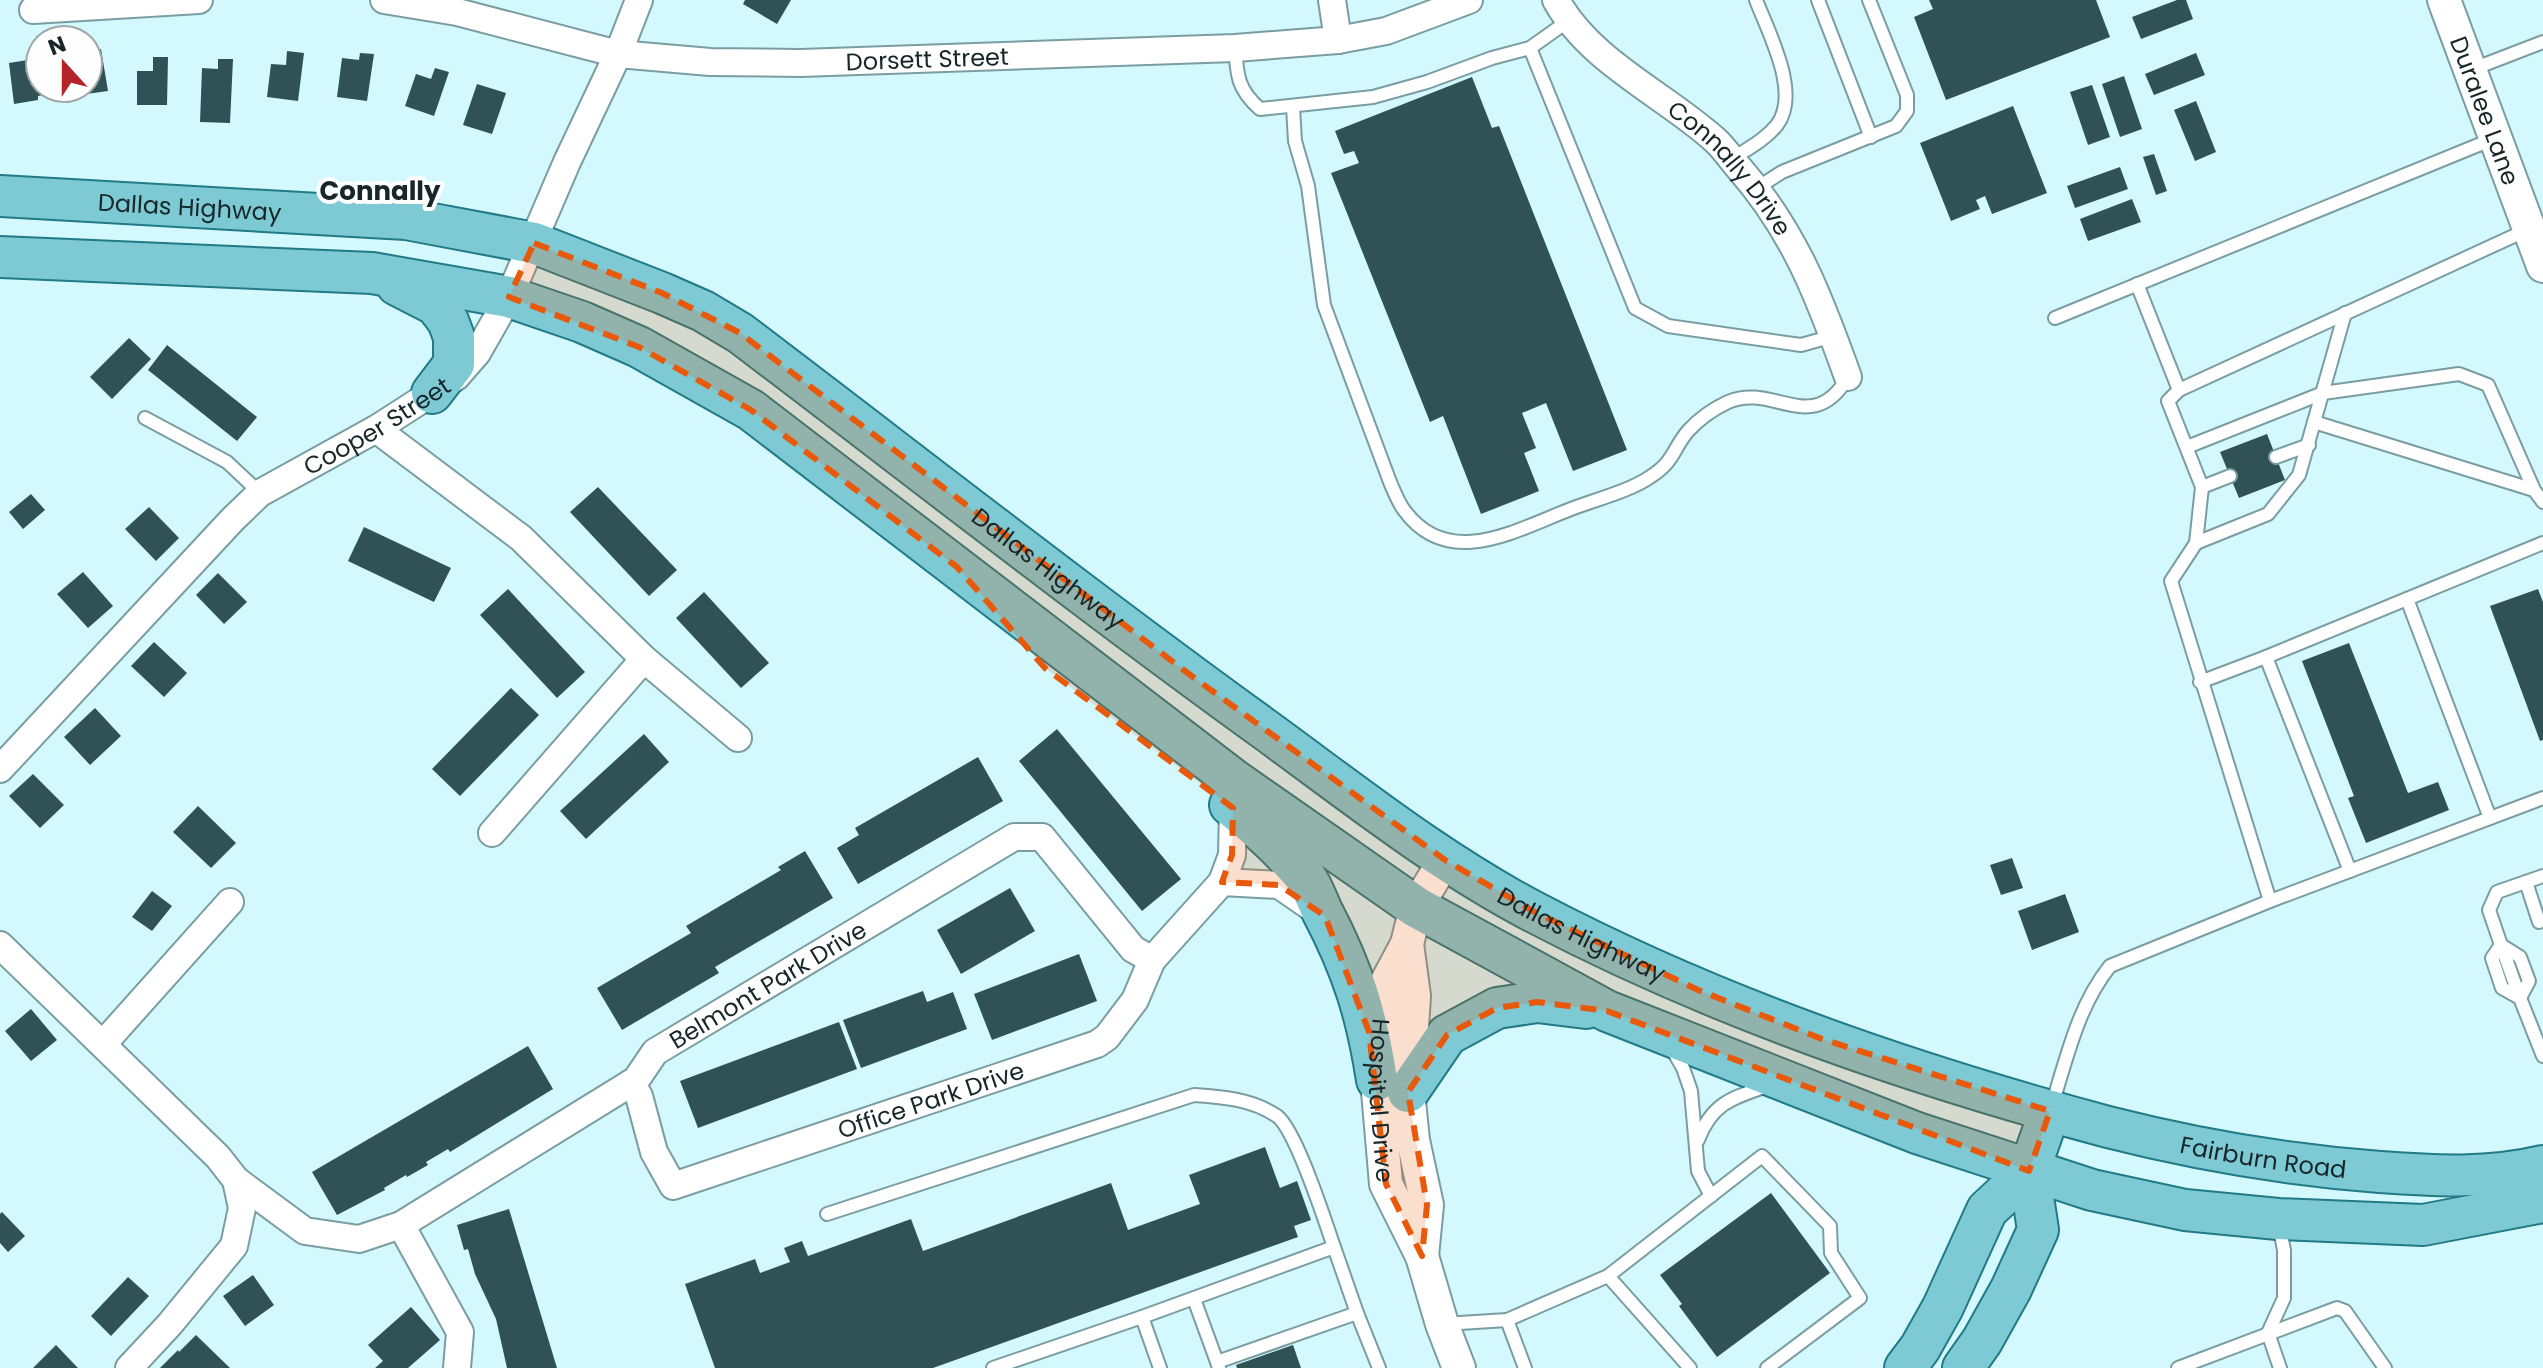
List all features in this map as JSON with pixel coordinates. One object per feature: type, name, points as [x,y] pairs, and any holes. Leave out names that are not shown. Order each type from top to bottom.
[{"type":"main road","name":"Dallas Highway","points":[[0,182],[19,197],[406,219],[534,243],[703,311],[740,333],[1193,677],[1445,860],[1533,911],[1698,990],[1822,1039],[2050,1111]]},
{"type":"main road","points":[[0,257],[372,273],[509,297],[582,322],[639,347],[751,410],[1234,780],[1412,926],[1607,1011],[1917,1133],[2092,1190],[2185,1210],[2278,1219],[2423,1225],[2543,1202]]},
{"type":"main road","points":[[372,273],[436,305],[448,321],[454,337],[454,364],[432,393]]},
{"type":"main road","points":[[957,567],[1045,668],[1260,827],[1304,875],[1344,951],[1369,1032],[1392,1086],[1447,1035],[1497,1008],[1537,1002],[1607,1011]]},
{"type":"main road","points":[[1905,1368],[1932,1328],[1987,1210],[2029,1171],[2050,1111]]},
{"type":"main road","name":"Fairburn Road","points":[[2050,1111],[2160,1140],[2327,1168],[2440,1176],[2507,1174],[2543,1166]]},
{"type":"main road","points":[[1963,1368],[2011,1289],[2038,1230],[2029,1171]]},
{"type":"street","points":[[33,10],[199,0]]},
{"type":"street","name":"Dorsett Street","points":[[384,0],[457,12],[618,54],[710,62],[801,63],[1235,48],[1338,40],[1386,31],[1469,0]]},
{"type":"street","name":"Cooper Street","points":[[0,769],[260,493],[376,429],[432,393],[456,377],[477,353],[509,297],[534,243],[639,0]]},
{"type":"street","points":[[1332,0],[1338,40]]},
{"type":"street","name":"Duralee Lane","points":[[2444,0],[2543,266]]},
{"type":"street","name":"Connally Drive","points":[[1562,11],[1593,46],[1717,141],[1757,188],[1780,219],[1803,264],[1848,377]]},
{"type":"street","points":[[376,429],[521,538],[644,659],[738,738]]},
{"type":"street","points":[[492,833],[644,659]]},
{"type":"street","name":"Office Park Drive","points":[[631,1083],[639,1096],[654,1152],[673,1186],[1097,1044],[1107,1037],[1135,1000],[1152,960],[1222,882],[1232,855],[1233,808]]},
{"type":"street","name":"Belmont Park Drive","points":[[0,945],[218,1157],[236,1180],[305,1231],[359,1239],[401,1225],[631,1083],[655,1052],[1014,837],[1042,837],[1133,949],[1152,960]]},
{"type":"street","name":"Hospital Drive","points":[[1445,860],[1384,987],[1392,1086],[1386,1184],[1422,1256],[1459,1368]]},
{"type":"street","points":[[1222,882],[1279,885],[1325,916]]},
{"type":"street","points":[[103,1044],[230,902]]},
{"type":"street","points":[[129,1368],[234,1246],[242,1208],[236,1180]]},
{"type":"street","points":[[401,1225],[460,1332],[457,1368]]},
{"type":"lane","points":[[1732,159],[1761,141],[1778,124],[1787,102],[1784,76],[1756,0]]},
{"type":"lane","points":[[1818,0],[1871,137]]},
{"type":"lane","points":[[1757,188],[1782,172],[1896,126],[1907,111],[1907,95],[1869,0]]},
{"type":"lane","points":[[1235,48],[1237,77],[1246,97],[1260,109],[1293,107],[1373,97],[1530,48],[1562,11]]},
{"type":"lane","points":[[2470,70],[2543,42]]},
{"type":"lane","points":[[1530,48],[1635,308],[1668,326],[1801,345],[1833,335]]},
{"type":"lane","points":[[1293,107],[1295,141],[1308,186],[1324,305],[1390,482],[1403,509],[1426,533],[1456,542],[1485,542],[1648,480],[1671,461],[1687,432],[1709,413],[1731,401],[1752,398],[1817,407],[1838,395],[1848,377]]},
{"type":"lane","points":[[2055,318],[2495,138]]},
{"type":"lane","points":[[2270,901],[2171,581],[2196,543],[2202,487],[2168,401],[2179,390],[2529,229]]},
{"type":"lane","points":[[2137,284],[2179,390]]},
{"type":"lane","points":[[2196,543],[2268,514],[2299,475],[2345,313]]},
{"type":"lane","points":[[2187,447],[2323,393],[2459,374],[2488,385],[2534,490],[2543,502]]},
{"type":"lane","points":[[145,418],[227,462],[260,493]]},
{"type":"lane","points":[[2314,422],[2534,490]]},
{"type":"lane","points":[[2276,457],[2309,445]]},
{"type":"lane","points":[[2202,487],[2230,476]]},
{"type":"lane","points":[[2200,682],[2543,543]]},
{"type":"lane","points":[[2407,599],[2490,818]]},
{"type":"lane","points":[[2266,657],[2350,871]]},
{"type":"lane","points":[[2050,1111],[2079,1020],[2093,987],[2110,966],[2270,901],[2543,798]]},
{"type":"lane","points":[[2520,998],[2529,981],[2520,957],[2501,945],[2489,910],[2497,892],[2543,876]]},
{"type":"lane","points":[[2526,882],[2539,922]]},
{"type":"lane","points":[[2501,945],[2492,958],[2502,988],[2520,998],[2543,1056]]},
{"type":"lane","points":[[1662,1033],[1683,1068],[1691,1091],[1694,1151],[1698,1171],[1711,1196]]},
{"type":"lane","points":[[1694,1151],[1704,1123],[1712,1112],[1730,1100],[1783,1081]]},
{"type":"lane","points":[[827,1214],[1194,1095],[1236,1098],[1279,1118],[1308,1172],[1379,1368]]},
{"type":"lane","points":[[1442,1324],[1507,1320],[1608,1276],[1762,1156],[1830,1226],[1831,1253],[1860,1298],[1767,1368]]},
{"type":"lane","points":[[2278,1219],[2284,1250],[2284,1298],[2268,1333],[2280,1368]]},
{"type":"lane","points":[[993,1368],[1334,1247]]},
{"type":"lane","points":[[1608,1276],[1690,1368]]},
{"type":"lane","points":[[1194,1299],[1218,1365],[1357,1313]]},
{"type":"lane","points":[[2178,1368],[2337,1308],[2345,1311],[2385,1368]]},
{"type":"lane","points":[[1142,1317],[1160,1368]]},
{"type":"lane","points":[[1507,1320],[1525,1368]]},
{"type":"highlighted area","points":[[534,243],[662,293],[740,333],[1193,677],[1445,860],[1533,911],[1698,990],[1822,1039],[2050,1111],[2029,1171],[1607,1011],[1537,1002],[1497,1008],[1447,1035],[1408,1092],[1427,1205],[1422,1256],[1386,1184],[1369,1032],[1325,916],[1279,885],[1222,882],[1232,855],[1233,808],[1045,668],[957,567],[751,410],[639,347],[509,297]]},
{"type":"building","points":[[745,0],[791,0],[777,24],[743,4]]},
{"type":"building","points":[[1929,0],[2096,0],[2110,37],[1946,100],[1914,17],[1933,9]]},
{"type":"building","points":[[2177,0],[2186,0],[2193,19],[2141,39],[2132,17]]},
{"type":"building","points":[[287,51],[304,53],[298,101],[267,97],[271,64],[286,65]]},
{"type":"building","points":[[360,53],[374,54],[367,101],[337,97],[342,58],[359,60]]},
{"type":"building","points":[[2196,53],[2205,75],[2154,95],[2145,74]]},
{"type":"building","points":[[153,57],[168,57],[167,105],[137,105],[137,71],[153,71]]},
{"type":"building","points":[[218,59],[233,59],[230,123],[200,122],[202,68],[218,69]]},
{"type":"building","points":[[24,61],[24,102],[14,104],[9,63]]},
{"type":"building","points":[[104,67],[108,91],[104,92]]},
{"type":"building","points":[[435,68],[449,72],[434,116],[405,106],[416,74],[431,79]]},
{"type":"building","points":[[2124,76],[2142,129],[2120,137],[2102,84]]},
{"type":"building","points":[[1472,77],[1492,128],[1499,126],[1627,450],[1573,471],[1546,403],[1522,413],[1536,448],[1524,453],[1539,491],[1481,514],[1443,416],[1430,422],[1331,173],[1359,163],[1354,151],[1344,154],[1335,131]]},
{"type":"building","points":[[477,84],[506,93],[492,134],[463,125]]},
{"type":"building","points":[[2092,85],[2110,137],[2088,145],[2070,92]]},
{"type":"building","points":[[2196,101],[2216,152],[2195,161],[2174,110]]},
{"type":"building","points":[[2013,106],[2047,193],[1992,214],[1985,196],[1976,200],[1980,209],[1951,221],[1920,143]]},
{"type":"building","points":[[2154,154],[2167,191],[2156,195],[2143,157]]},
{"type":"building","points":[[2120,167],[2128,189],[2075,208],[2067,186]]},
{"type":"building","points":[[2132,199],[2141,222],[2088,241],[2080,219]]},
{"type":"building","points":[[129,338],[151,359],[112,399],[90,377]]},
{"type":"building","points":[[167,345],[257,417],[237,441],[148,370]]},
{"type":"building","points":[[2267,434],[2285,480],[2239,498],[2220,452]]},
{"type":"building","points":[[598,487],[677,570],[649,596],[570,512]]},
{"type":"building","points":[[31,494],[45,510],[23,529],[9,512]]},
{"type":"building","points":[[149,507],[179,538],[156,561],[125,529]]},
{"type":"building","points":[[364,527],[451,568],[434,602],[348,561]]},
{"type":"building","points":[[83,572],[113,606],[88,628],[57,594]]},
{"type":"building","points":[[218,573],[247,602],[224,624],[196,595]]},
{"type":"building","points":[[508,589],[585,672],[557,698],[480,615]]},
{"type":"building","points":[[2538,589],[2543,602],[2543,740],[2540,741],[2490,606]]},
{"type":"building","points":[[704,592],[769,663],[741,688],[676,618]]},
{"type":"building","points":[[154,642],[187,673],[164,697],[131,666]]},
{"type":"building","points":[[2349,643],[2408,793],[2438,782],[2449,810],[2366,843],[2348,798],[2354,796],[2302,661]]},
{"type":"building","points":[[511,688],[539,715],[460,796],[432,769]]},
{"type":"building","points":[[95,708],[121,736],[90,765],[64,737]]},
{"type":"building","points":[[1057,729],[1181,879],[1142,911],[1019,761]]},
{"type":"building","points":[[644,734],[669,762],[586,839],[560,811]]},
{"type":"building","points":[[978,757],[1003,801],[858,884],[837,848],[859,835],[855,828]]},
{"type":"building","points":[[33,774],[64,805],[40,828],[9,796]]},
{"type":"building","points":[[198,806],[236,843],[211,868],[173,832]]},
{"type":"building","points":[[805,851],[833,898],[715,967],[719,973],[622,1030],[597,988],[691,933],[686,926],[781,870],[778,867]]},
{"type":"building","points":[[2012,858],[2023,888],[2001,895],[1990,865]]},
{"type":"building","points":[[1010,888],[1035,931],[961,974],[937,930]]},
{"type":"building","points":[[152,891],[172,906],[152,931],[132,917]]},
{"type":"building","points":[[2065,894],[2079,932],[2032,950],[2018,911]]},
{"type":"building","points":[[1079,954],[1097,1001],[992,1040],[974,994]]},
{"type":"building","points":[[923,991],[927,1002],[953,992],[967,1029],[861,1068],[843,1020]]},
{"type":"building","points":[[31,1009],[57,1040],[31,1061],[5,1031]]},
{"type":"building","points":[[839,1022],[857,1069],[698,1128],[680,1081]]},
{"type":"building","points":[[528,1046],[553,1089],[450,1152],[448,1149],[426,1162],[428,1165],[337,1215],[312,1172]]},
{"type":"building","points":[[1265,1147],[1280,1188],[1297,1181],[1311,1220],[1294,1226],[1298,1237],[933,1368],[715,1368],[685,1284],[755,1259],[760,1273],[790,1262],[784,1248],[802,1241],[808,1256],[911,1219],[923,1251],[1111,1183],[1128,1230],[1200,1204],[1189,1175]]},
{"type":"building","points":[[1771,1193],[1830,1273],[1717,1357],[1660,1275]]},
{"type":"building","points":[[509,1209],[557,1368],[507,1368],[496,1319],[475,1274],[468,1249],[464,1250],[457,1225]]},
{"type":"building","points":[[2,1212],[25,1236],[8,1252],[0,1243]]},
{"type":"building","points":[[253,1275],[274,1305],[245,1326],[223,1296]]},
{"type":"building","points":[[128,1277],[149,1296],[111,1336],[91,1316]]},
{"type":"building","points":[[411,1307],[440,1340],[408,1368],[375,1368],[383,1361],[368,1345]]},
{"type":"building","points":[[196,1335],[230,1368],[160,1368],[178,1350]]},
{"type":"building","points":[[56,1345],[78,1368],[33,1368]]},
{"type":"building","points":[[1293,1345],[1301,1368],[1237,1368],[1236,1365]]},
{"type":"district","name":"Connally","points":[[380,191]]}]
